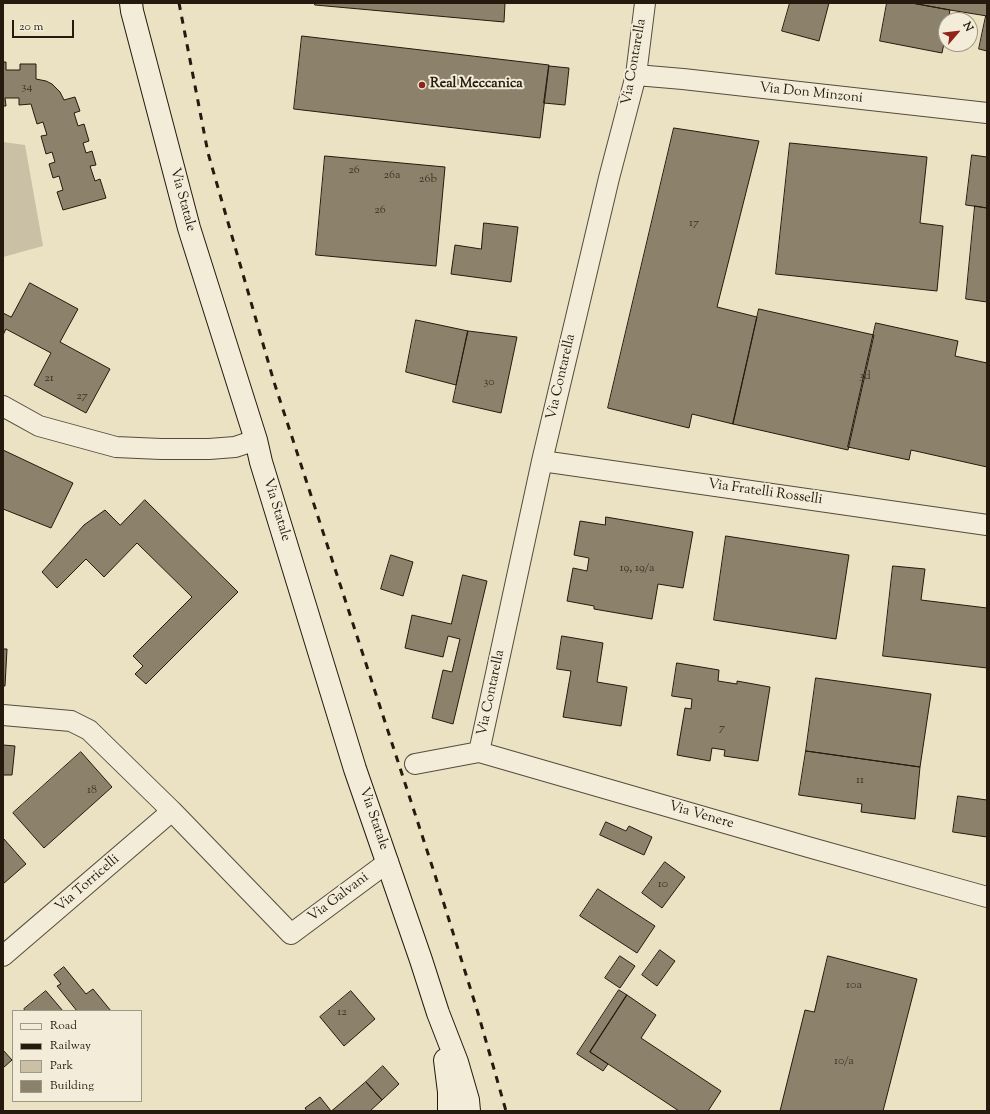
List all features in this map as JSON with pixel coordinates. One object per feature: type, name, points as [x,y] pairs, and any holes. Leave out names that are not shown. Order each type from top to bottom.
[{"type":"main road","name":"Via Statale","points":[[131,3],[189,228],[256,440],[261,462],[355,769],[388,862],[438,1013],[457,1062],[468,1100],[469,1111]]},
{"type":"main road","name":"Via Statale","points":[[438,1013],[449,1092],[449,1111]]},
{"type":"street","name":"Via Contarella","points":[[479,752],[542,461],[609,178],[636,75],[645,3]]},
{"type":"street","name":"Via Don Minzoni","points":[[636,75],[987,113]]},
{"type":"street","points":[[3,406],[39,426],[116,447],[209,449],[234,447],[256,440]]},
{"type":"street","name":"Via Fratelli Rosselli","points":[[542,461],[987,525]]},
{"type":"street","points":[[3,715],[71,721],[89,730],[172,811]]},
{"type":"street","name":"Via Venere","points":[[415,764],[479,752],[987,897]]},
{"type":"street","name":"Via Galvani","points":[[172,811],[291,934],[388,862]]},
{"type":"street","name":"Via Torricelli","points":[[3,956],[172,811]]},
{"type":"green space","points":[[3,142],[25,145],[43,246],[3,257]]},
{"type":"building","points":[[315,3],[505,3],[504,22],[315,5]]},
{"type":"building","points":[[790,3],[829,3],[819,41],[782,31]]},
{"type":"building","points":[[887,3],[912,3],[950,10],[950,12],[938,12],[938,52],[942,53],[880,41]]},
{"type":"building","points":[[912,3],[987,3],[987,16],[978,15],[978,12],[950,10]]},
{"type":"building","points":[[987,16],[987,51],[979,49]]},
{"type":"building","name":"Real Meccanica","points":[[302,36],[549,65],[540,138],[294,109]]},
{"type":"building","points":[[3,62],[6,62],[6,70],[20,70],[20,64],[36,64],[36,79],[52,84],[60,92],[64,100],[75,97],[80,111],[74,113],[78,126],[84,124],[89,141],[83,143],[86,153],[92,151],[96,165],[90,166],[95,181],[100,179],[106,198],[63,210],[57,192],[63,190],[59,176],[53,178],[49,164],[55,162],[52,152],[46,154],[41,136],[47,135],[43,122],[37,124],[31,104],[19,105],[19,98],[5,98],[6,106],[3,106]]},
{"type":"building","points":[[549,66],[569,68],[565,105],[544,103]]},
{"type":"building","points":[[674,128],[759,141],[717,307],[757,317],[733,424],[692,414],[689,428],[608,408]]},
{"type":"building","points":[[790,143],[927,157],[920,223],[943,226],[937,291],[776,274]]},
{"type":"building","points":[[972,155],[987,157],[987,208],[966,205]]},
{"type":"building","points":[[325,156],[445,167],[436,266],[316,255]]},
{"type":"building","points":[[975,206],[987,208],[987,302],[966,299]]},
{"type":"building","points":[[484,223],[518,227],[511,282],[451,274],[455,245],[481,249]]},
{"type":"building","points":[[30,283],[78,309],[60,342],[110,369],[86,413],[34,385],[51,353],[6,329],[3,335],[3,313],[11,317]]},
{"type":"building","points":[[759,309],[874,335],[848,450],[733,424]]},
{"type":"building","points":[[416,320],[468,331],[456,385],[406,372]]},
{"type":"building","points":[[876,323],[958,341],[955,356],[987,363],[987,467],[911,450],[909,460],[848,447]]},
{"type":"building","points":[[468,331],[517,337],[501,413],[453,402]]},
{"type":"building","points":[[3,450],[73,483],[51,528],[3,509]]},
{"type":"building","points":[[145,500],[238,592],[146,684],[135,674],[143,666],[133,656],[192,597],[137,543],[104,577],[86,559],[57,588],[42,572],[84,525],[105,510],[120,525]]},
{"type":"building","points":[[606,517],[693,532],[683,588],[658,584],[652,619],[594,609],[594,606],[567,601],[573,568],[587,571],[589,558],[574,555],[580,521],[605,525]]},
{"type":"building","points":[[726,536],[849,555],[836,639],[714,620]]},
{"type":"building","points":[[391,555],[413,562],[403,596],[381,589]]},
{"type":"building","points":[[893,566],[925,569],[921,600],[987,608],[987,668],[883,656]]},
{"type":"building","points":[[463,575],[487,581],[453,724],[432,718],[443,670],[452,672],[460,639],[448,636],[443,657],[405,648],[412,615],[451,624]]},
{"type":"building","points":[[562,636],[603,643],[597,682],[627,687],[621,726],[563,717],[571,671],[557,669]]},
{"type":"building","points":[[3,649],[7,649],[5,686],[3,686]]},
{"type":"building","points":[[677,663],[719,670],[718,681],[737,684],[737,681],[770,687],[758,761],[724,756],[725,750],[712,748],[710,761],[677,755],[685,708],[691,709],[692,699],[672,696]]},
{"type":"building","points":[[816,678],[931,694],[920,767],[806,751]]},
{"type":"building","points":[[3,745],[15,746],[12,775],[3,775]]},
{"type":"building","points":[[806,751],[920,767],[915,819],[861,812],[862,804],[799,795]]},
{"type":"building","points":[[81,752],[112,787],[44,848],[13,813]]},
{"type":"building","points":[[958,796],[987,800],[987,837],[953,832]]},
{"type":"building","points":[[606,822],[626,831],[629,826],[652,837],[644,855],[600,835]]},
{"type":"building","points":[[3,838],[26,864],[3,884]]},
{"type":"building","points":[[665,862],[685,877],[662,908],[642,893]]},
{"type":"building","points":[[598,889],[655,926],[637,953],[580,916]]},
{"type":"building","points":[[660,950],[675,961],[657,986],[642,975]]},
{"type":"building","points":[[620,956],[635,966],[620,988],[605,978]]},
{"type":"building","points":[[828,956],[917,979],[883,1111],[780,1111],[805,1010],[814,1012]]},
{"type":"building","points":[[64,967],[86,994],[93,989],[110,1010],[76,1010],[57,986],[61,984],[54,975]]},
{"type":"building","points":[[619,990],[627,995],[590,1052],[608,1064],[603,1071],[577,1054]]},
{"type":"building","points":[[46,991],[62,1010],[24,1010]]},
{"type":"building","points":[[351,991],[375,1019],[344,1046],[320,1017]]},
{"type":"building","points":[[627,995],[656,1015],[641,1038],[721,1091],[708,1111],[679,1111],[590,1052]]},
{"type":"building","points":[[3,1050],[12,1060],[3,1068]]},
{"type":"building","points":[[383,1066],[399,1084],[382,1100],[366,1082]]},
{"type":"building","points":[[366,1082],[382,1100],[370,1111],[331,1111]]},
{"type":"building","points":[[320,1097],[331,1111],[307,1111],[305,1108]]},
{"type":"railway","points":[[179,3],[208,153],[274,382],[435,875],[478,1013],[506,1111]]},
{"type":"place","name":"Real Meccanica","points":[[422,85]]}]
